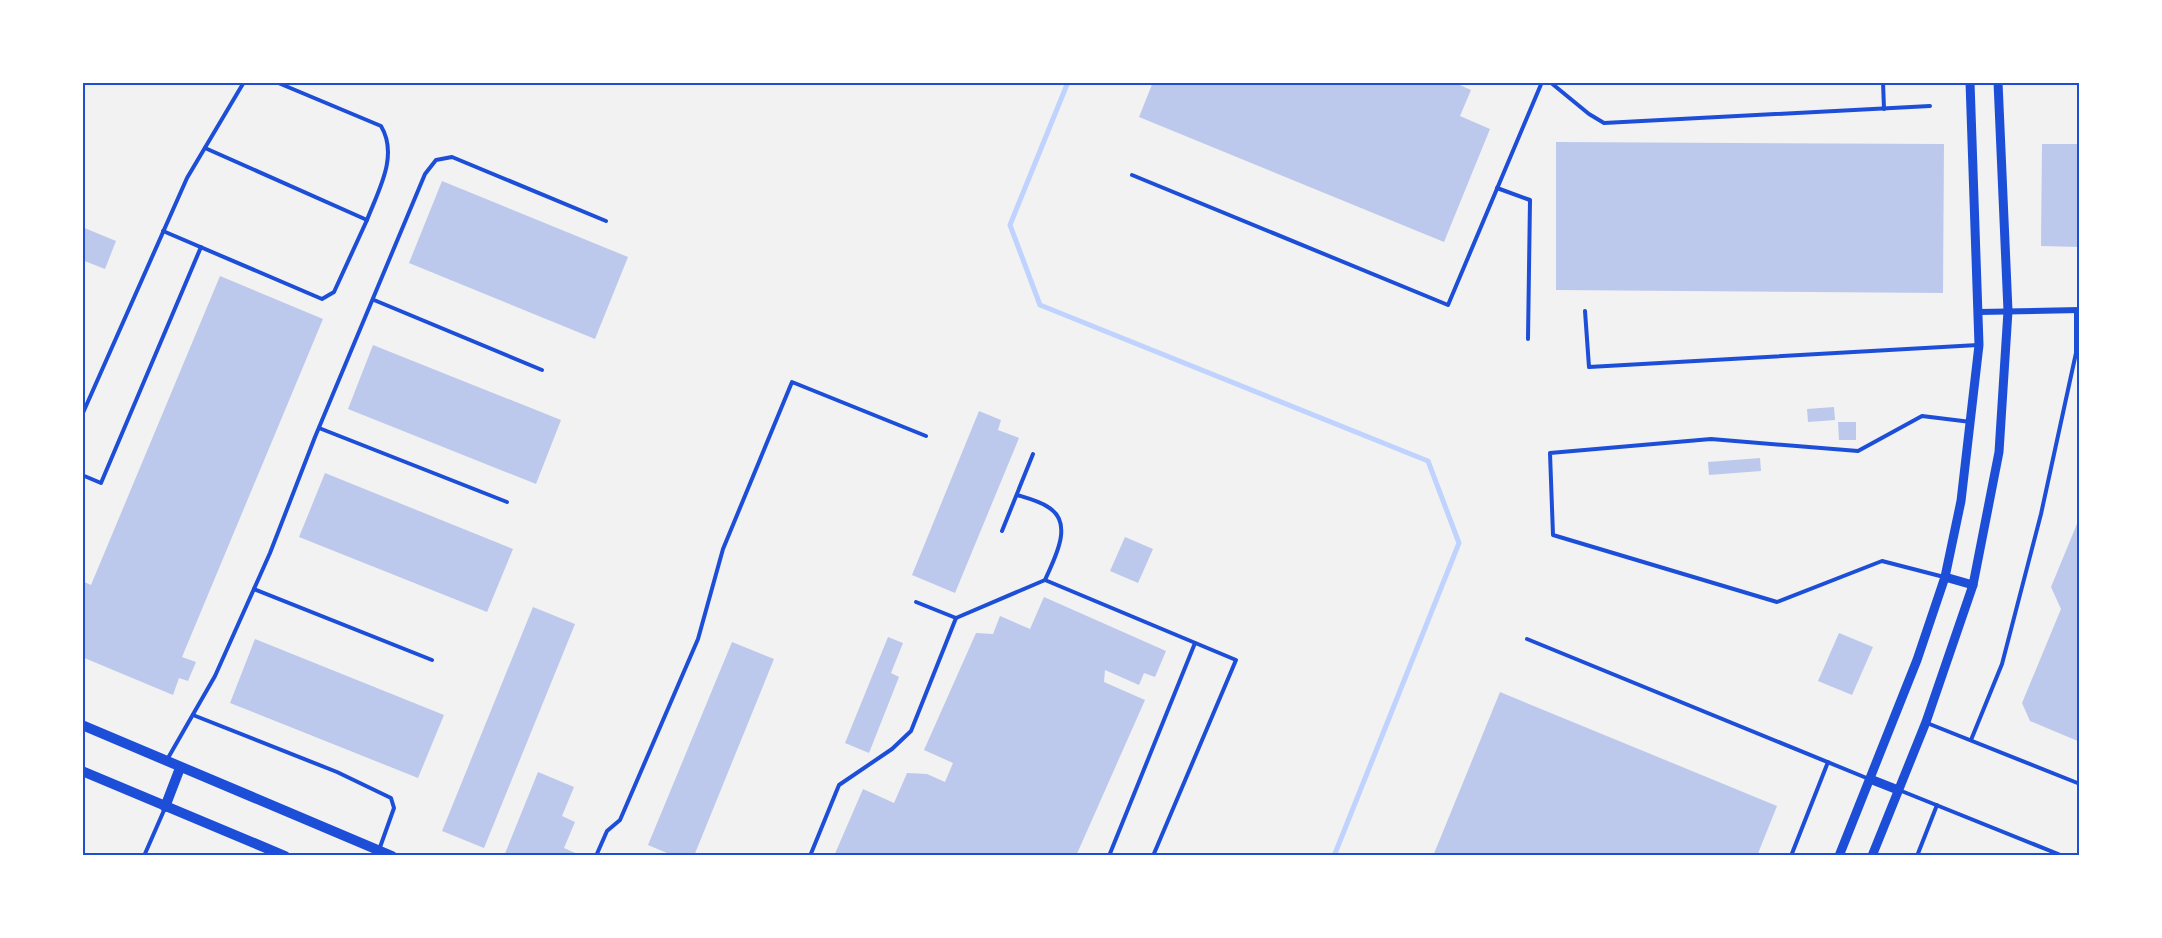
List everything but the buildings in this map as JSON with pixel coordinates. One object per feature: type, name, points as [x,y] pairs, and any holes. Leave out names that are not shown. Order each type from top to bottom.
[{"type":"main road","points":[[82,725],[392,855]]},
{"type":"main road","points":[[165,807],[180,768]]},
{"type":"main road","points":[[82,771],[285,855]]},
{"type":"street","points":[[1839,855],[1917,660],[1945,577],[1961,501],[1971,422],[1979,312],[1970,82]]},
{"type":"street","points":[[1872,855],[1926,722],[1973,585],[1999,452],[2008,311],[1998,82]]},
{"type":"street","points":[[1979,312],[2078,310]]},
{"type":"street","points":[[1945,577],[1973,585]]},
{"type":"street","points":[[1870,779],[1898,790]]},
{"type":"lane","points":[[82,415],[187,178],[244,82]]},
{"type":"lane","points":[[162,231],[322,299],[334,292],[384,177],[389,154],[388,138],[381,126],[276,82]]},
{"type":"lane","points":[[1132,175],[1448,305],[1542,82]]},
{"type":"lane","points":[[1550,82],[1589,114],[1604,123],[1930,106]]},
{"type":"lane","points":[[1883,82],[1884,109]]},
{"type":"lane","points":[[205,148],[367,220]]},
{"type":"lane","points":[[166,761],[215,676],[254,589],[424,174],[436,160],[452,157],[606,221]]},
{"type":"lane","points":[[1497,188],[1530,200],[1528,339]]},
{"type":"lane","points":[[82,475],[101,483],[201,247]]},
{"type":"lane","points":[[374,300],[542,370]]},
{"type":"lane","points":[[1971,740],[2002,664],[2041,514],[2076,353],[2078,310]]},
{"type":"lane","points":[[1585,311],[1589,367],[1978,345]]},
{"type":"lane","points":[[596,855],[607,831],[620,820],[698,639],[723,549],[792,382],[926,436]]},
{"type":"lane","points":[[1945,577],[1882,561],[1777,602],[1553,535],[1550,453],[1711,439],[1858,451],[1922,416],[1971,422]]},
{"type":"lane","points":[[319,428],[507,502]]},
{"type":"lane","points":[[1002,531],[1033,454]]},
{"type":"lane","points":[[916,602],[956,618],[1045,580],[1060,542],[1062,528],[1058,515],[1048,506],[1017,495]]},
{"type":"lane","points":[[1045,580],[1236,660],[1153,855]]},
{"type":"lane","points":[[254,589],[432,660]]},
{"type":"lane","points":[[810,855],[839,785],[892,749],[911,731],[956,618]]},
{"type":"lane","points":[[1527,639],[1870,779]]},
{"type":"lane","points":[[1109,855],[1195,643]]},
{"type":"lane","points":[[193,715],[337,772],[391,798],[394,808],[379,850]]},
{"type":"lane","points":[[1926,722],[2079,784]]},
{"type":"lane","points":[[1791,855],[1828,762]]},
{"type":"lane","points":[[1898,790],[2063,855]]},
{"type":"lane","points":[[1917,855],[1937,805]]},
{"type":"lane","points":[[144,855],[165,807]]},
{"type":"waterway","points":[[1068,82],[1010,225],[1040,305],[1428,461],[1459,543],[1334,856]]}]
